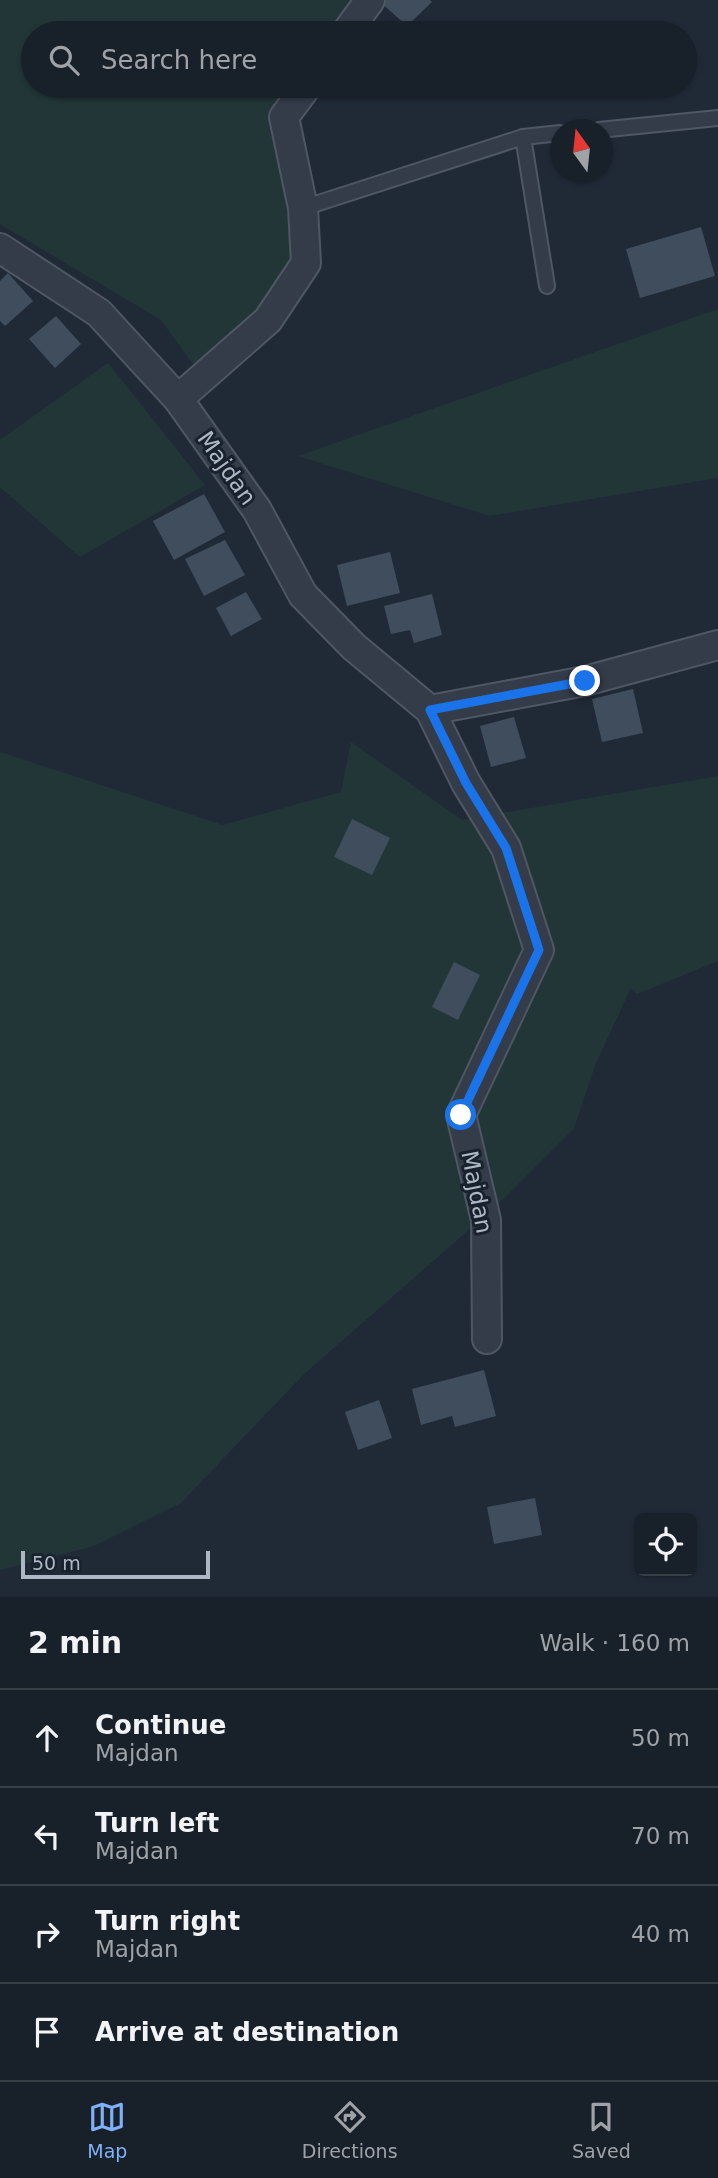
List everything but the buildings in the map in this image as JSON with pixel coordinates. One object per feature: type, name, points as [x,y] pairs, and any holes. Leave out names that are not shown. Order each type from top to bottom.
[{"type":"street","points":[[355,21],[370,0]]},
{"type":"street","points":[[178,398],[268,320],[306,263],[303,208],[284,117],[298,98]]},
{"type":"street","name":"Majdan","points":[[0,248],[99,313],[178,398],[257,510],[303,595],[354,646],[430,710],[466,783],[506,848],[539,950],[461,1115],[486,1220],[487,1339]]},
{"type":"street","points":[[430,710],[585,681],[718,645]]},
{"type":"lane","points":[[613,129],[718,118]]},
{"type":"lane","points":[[303,208],[523,137],[550,134]]},
{"type":"lane","points":[[523,137],[547,286]]},
{"type":"green space","points":[[0,0],[379,0],[361,21],[21,21],[21,98],[293,98],[280,113],[300,271],[213,391],[161,320],[0,224]]},
{"type":"green space","points":[[718,309],[718,478],[490,516],[298,456]]},
{"type":"green space","points":[[108,363],[205,485],[80,557],[0,487],[0,440]]},
{"type":"green space","points":[[351,742],[462,820],[718,776],[718,961],[637,994],[631,988],[596,1063],[574,1128],[496,1206],[304,1374],[181,1503],[94,1546],[0,1570],[0,752],[223,825],[341,792]]},
{"type":"route","points":[[461,1115],[539,950],[506,848],[466,783],[430,710],[585,681]]}]
